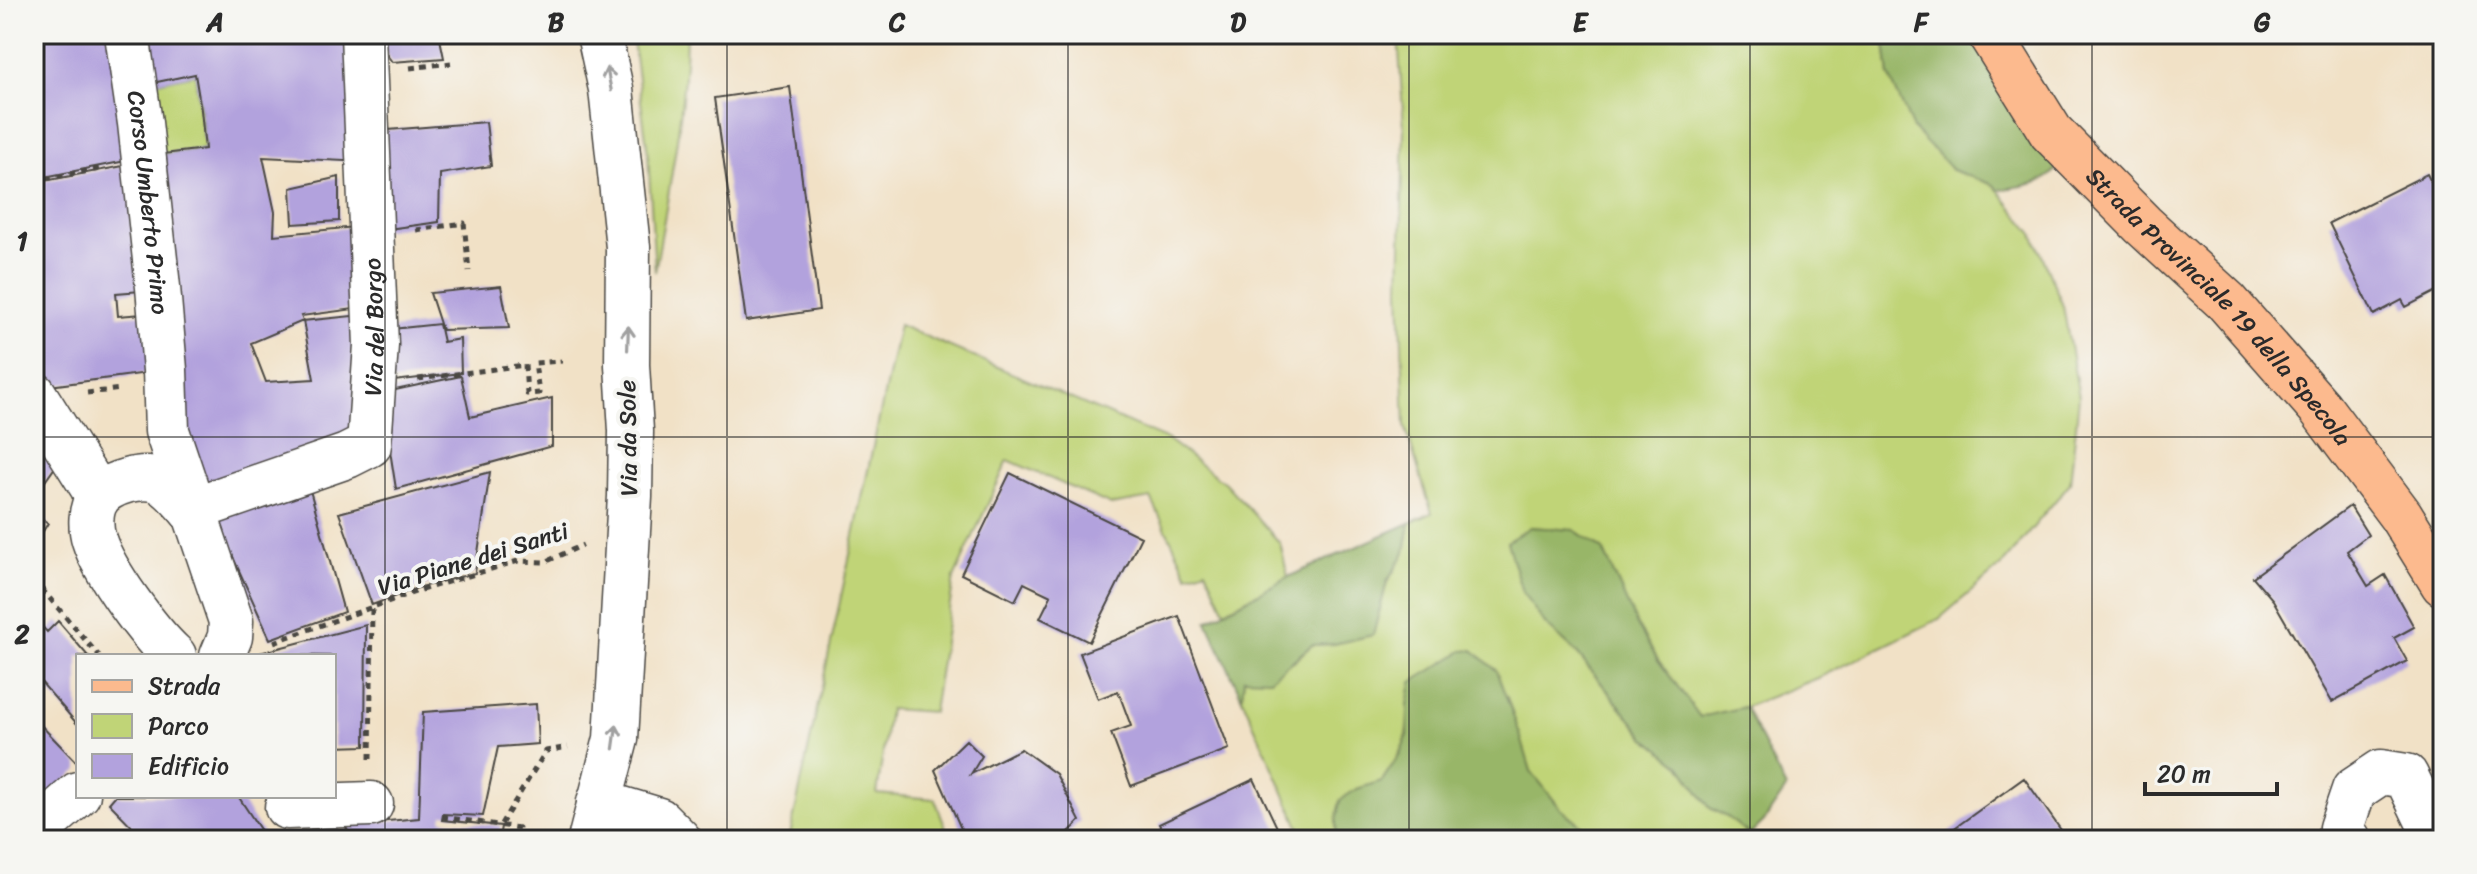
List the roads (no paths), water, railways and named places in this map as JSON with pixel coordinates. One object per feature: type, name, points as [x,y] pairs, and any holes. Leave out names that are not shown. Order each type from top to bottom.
[{"type":"main road","name":"Strada Provinciale 19 della Specola","points":[[1990,34],[2051,132],[2143,225],[2227,302],[2320,408],[2401,516],[2443,584]]},
{"type":"street","name":"Corso Umberto Primo","points":[[127,34],[144,160],[148,379],[197,508],[231,621],[230,637],[223,654]]},
{"type":"street","name":"Via del Borgo","points":[[197,508],[347,456],[369,445],[376,345],[363,34]]},
{"type":"street","name":"Via da Sole","points":[[594,821],[616,739],[631,457],[627,365],[628,247],[611,89],[599,34]]},
{"type":"street","points":[[34,394],[98,496]]},
{"type":"street","points":[[172,654],[115,579],[94,540],[91,518],[98,496],[114,486],[143,478],[158,479],[197,508]]},
{"type":"street","points":[[2349,840],[2341,828],[2354,790],[2381,772],[2406,776],[2437,840]]},
{"type":"street","points":[[34,833],[76,796]]},
{"type":"street","points":[[291,814],[371,804]]},
{"type":"street","points":[[594,821],[659,820],[679,840]]}]
